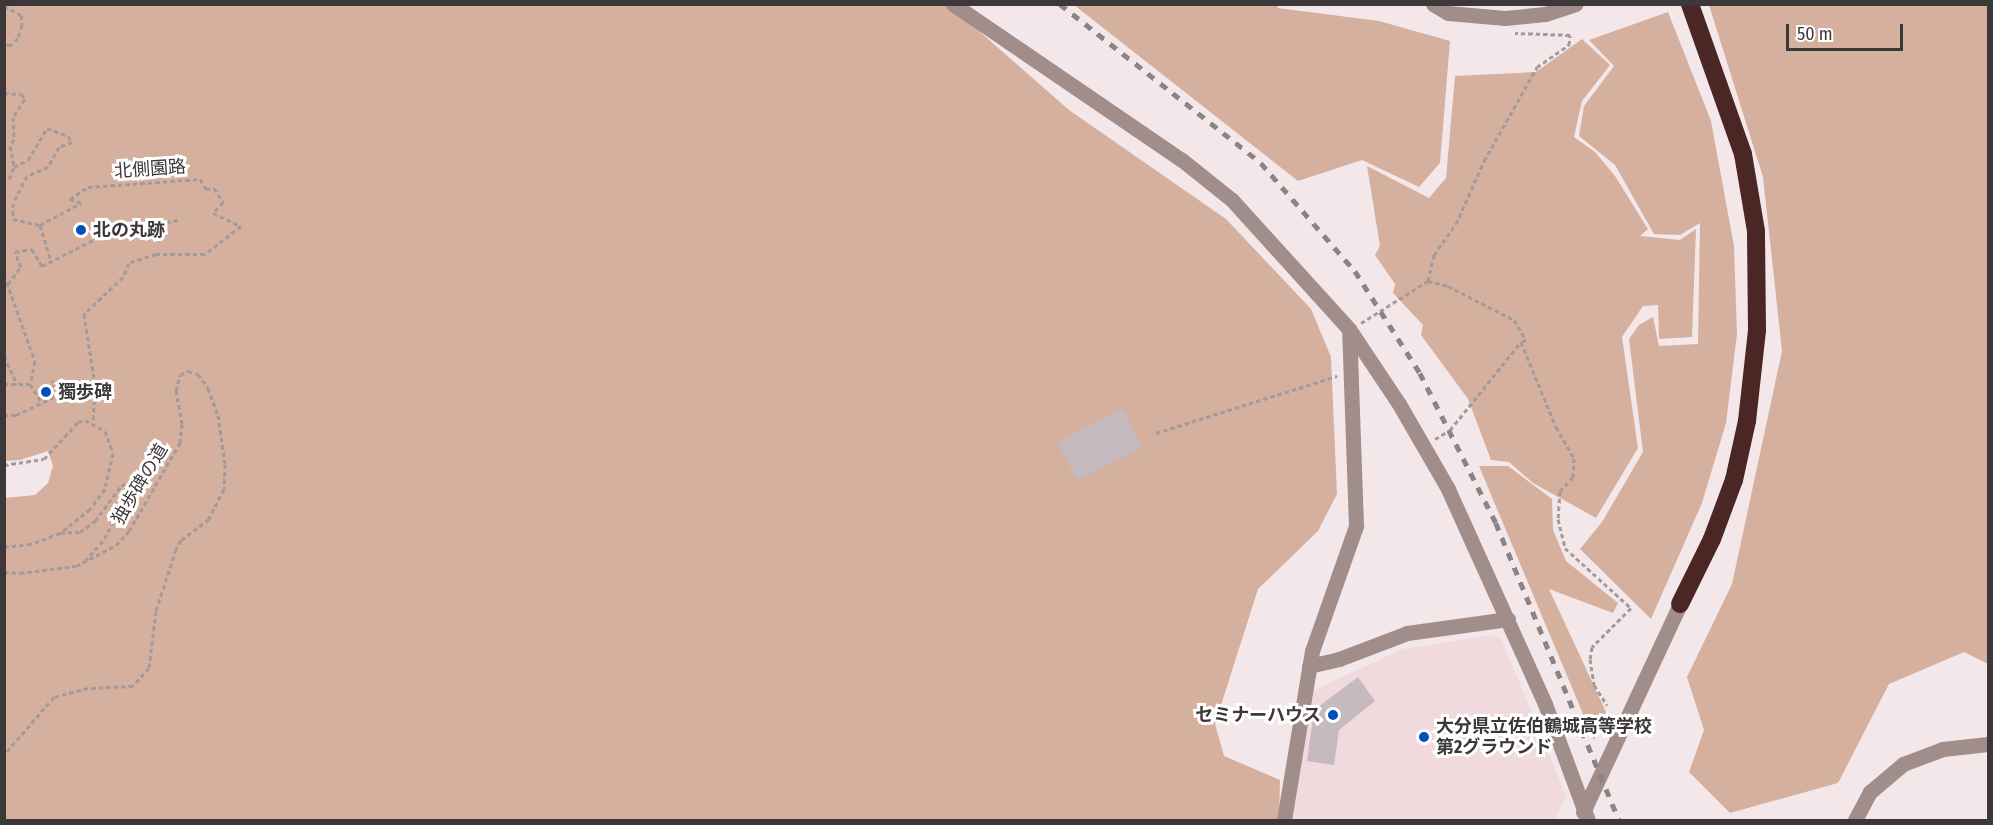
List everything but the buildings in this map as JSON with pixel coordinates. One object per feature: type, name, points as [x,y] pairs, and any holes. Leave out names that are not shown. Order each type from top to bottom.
[{"type":"highway","points":[[1680,604],[1712,539],[1734,480],[1747,421],[1757,330],[1756,231],[1743,154],[1721,83],[1690,4]]},
{"type":"street","points":[[953,4],[1182,160],[1232,200],[1349,329],[1448,489],[1545,704],[1588,820]]},
{"type":"street","points":[[1433,4],[1448,13],[1506,18],[1545,14],[1575,4]]},
{"type":"street","points":[[1284,820],[1309,666],[1356,526],[1344,374],[1349,329]]},
{"type":"street","points":[[1580,820],[1680,604]]},
{"type":"street","points":[[1309,666],[1339,659],[1407,633],[1508,620]]},
{"type":"street","points":[[1855,820],[1870,792],[1903,764],[1943,749],[1989,744]]},
{"type":"path","points":[[4,6],[21,15],[22,25],[18,38],[11,45],[4,44]]},
{"type":"path","points":[[1428,281],[1434,255],[1456,224],[1484,161],[1537,67],[1569,45],[1570,35],[1526,36],[1505,31]]},
{"type":"path","points":[[4,93],[21,94],[25,99],[13,117],[14,139],[10,146],[15,167]]},
{"type":"path","points":[[9,179],[15,167],[28,160],[47,128],[68,136],[72,142],[59,147],[48,166],[27,176],[13,203],[13,219],[40,225],[51,261]]},
{"type":"path","name":"北側園路","points":[[40,225],[81,203],[70,199],[88,187],[200,179],[206,189],[214,188],[224,202],[213,213],[241,226],[205,254],[156,254],[129,263],[123,277],[84,314],[95,385],[93,421]]},
{"type":"path","points":[[8,284],[21,267],[15,252],[32,249],[42,266],[107,233],[178,220]]},
{"type":"path","points":[[4,275],[35,361],[30,384],[42,403]]},
{"type":"path","points":[[1349,329],[1428,281],[1448,286],[1514,320],[1526,340],[1521,342],[1450,430],[1423,446]]},
{"type":"path","points":[[1521,342],[1556,427],[1574,458],[1573,477],[1560,491],[1558,519],[1564,548],[1631,608],[1592,646],[1590,659],[1594,685],[1607,705]]},
{"type":"path","points":[[4,356],[18,385]]},
{"type":"path","name":"独歩碑の道","points":[[4,572],[20,573],[82,564],[109,550],[129,531],[180,443],[182,424],[176,391],[180,375],[188,371],[198,374],[208,388],[218,415],[225,464],[224,489],[209,519],[181,540],[176,549],[156,611],[149,668],[134,686],[88,688],[54,697],[4,755]]},
{"type":"path","points":[[1156,433],[1344,374]]},
{"type":"path","points":[[4,416],[28,409],[54,397],[52,380]]},
{"type":"path","points":[[4,384],[30,384]]},
{"type":"path","points":[[4,465],[44,459],[78,422],[93,421]]},
{"type":"path","name":"独歩碑の道","points":[[4,547],[32,544],[60,533],[100,499],[113,463],[110,443],[105,431],[93,421]]},
{"type":"path","points":[[60,533],[80,532],[95,521],[122,486],[127,483],[131,488],[104,541],[82,564]]},
{"type":"shaded area","points":[[948,4],[1069,110],[1226,219],[1311,309],[1331,357],[1337,494],[1318,531],[1258,589],[1215,724],[1224,756],[1280,780],[1279,820],[5,820],[5,498],[35,495],[48,483],[53,466],[48,451],[20,460],[5,461],[5,5]]},
{"type":"shaded area","points":[[1074,5],[1277,5],[1278,8],[1379,21],[1450,41],[1440,163],[1419,187],[1362,160],[1298,181]]},
{"type":"shaded area","points":[[1709,5],[1988,5],[1988,664],[1964,652],[1889,684],[1838,783],[1730,813],[1689,772],[1704,730],[1687,677],[1732,584],[1782,351],[1763,177]]},
{"type":"shaded area","points":[[1668,12],[1711,121],[1734,246],[1737,334],[1726,423],[1702,503],[1651,619],[1580,549],[1602,522],[1643,452],[1629,339],[1639,325],[1653,317],[1659,346],[1698,344],[1700,223],[1680,235],[1654,234],[1615,165],[1579,136],[1584,106],[1614,66],[1589,40]]},
{"type":"shaded area","points":[[1582,39],[1610,65],[1582,101],[1574,137],[1595,152],[1615,176],[1648,229],[1640,236],[1680,240],[1696,229],[1692,337],[1659,339],[1658,305],[1643,306],[1622,337],[1638,448],[1596,518],[1533,483],[1509,462],[1491,460],[1468,399],[1421,335],[1423,325],[1393,293],[1395,284],[1375,255],[1380,246],[1367,166],[1429,198],[1446,178],[1455,76],[1536,72]]},
{"type":"shaded area","points":[[1479,466],[1508,466],[1552,499],[1553,530],[1566,561],[1618,603],[1613,613],[1549,589],[1606,712],[1594,740]]},
{"type":"shaded area","name":"大分県立佐伯鶴城高等学校 第2グラウンド","points":[[1490,635],[1501,638],[1566,795],[1555,820],[1290,820],[1314,690],[1403,649]]},
{"type":"railway","points":[[1060,4],[1261,163],[1355,271],[1420,373],[1496,523],[1619,820]]},
{"type":"place","name":"北の丸跡","points":[[81,230]]},
{"type":"place","name":"獨歩碑","points":[[46,392]]},
{"type":"place","name":"セミナーハウス","points":[[1333,715]]},
{"type":"place","name":"大分県立佐伯鶴城高等学校 第2グラウンド","points":[[1424,737]]}]
